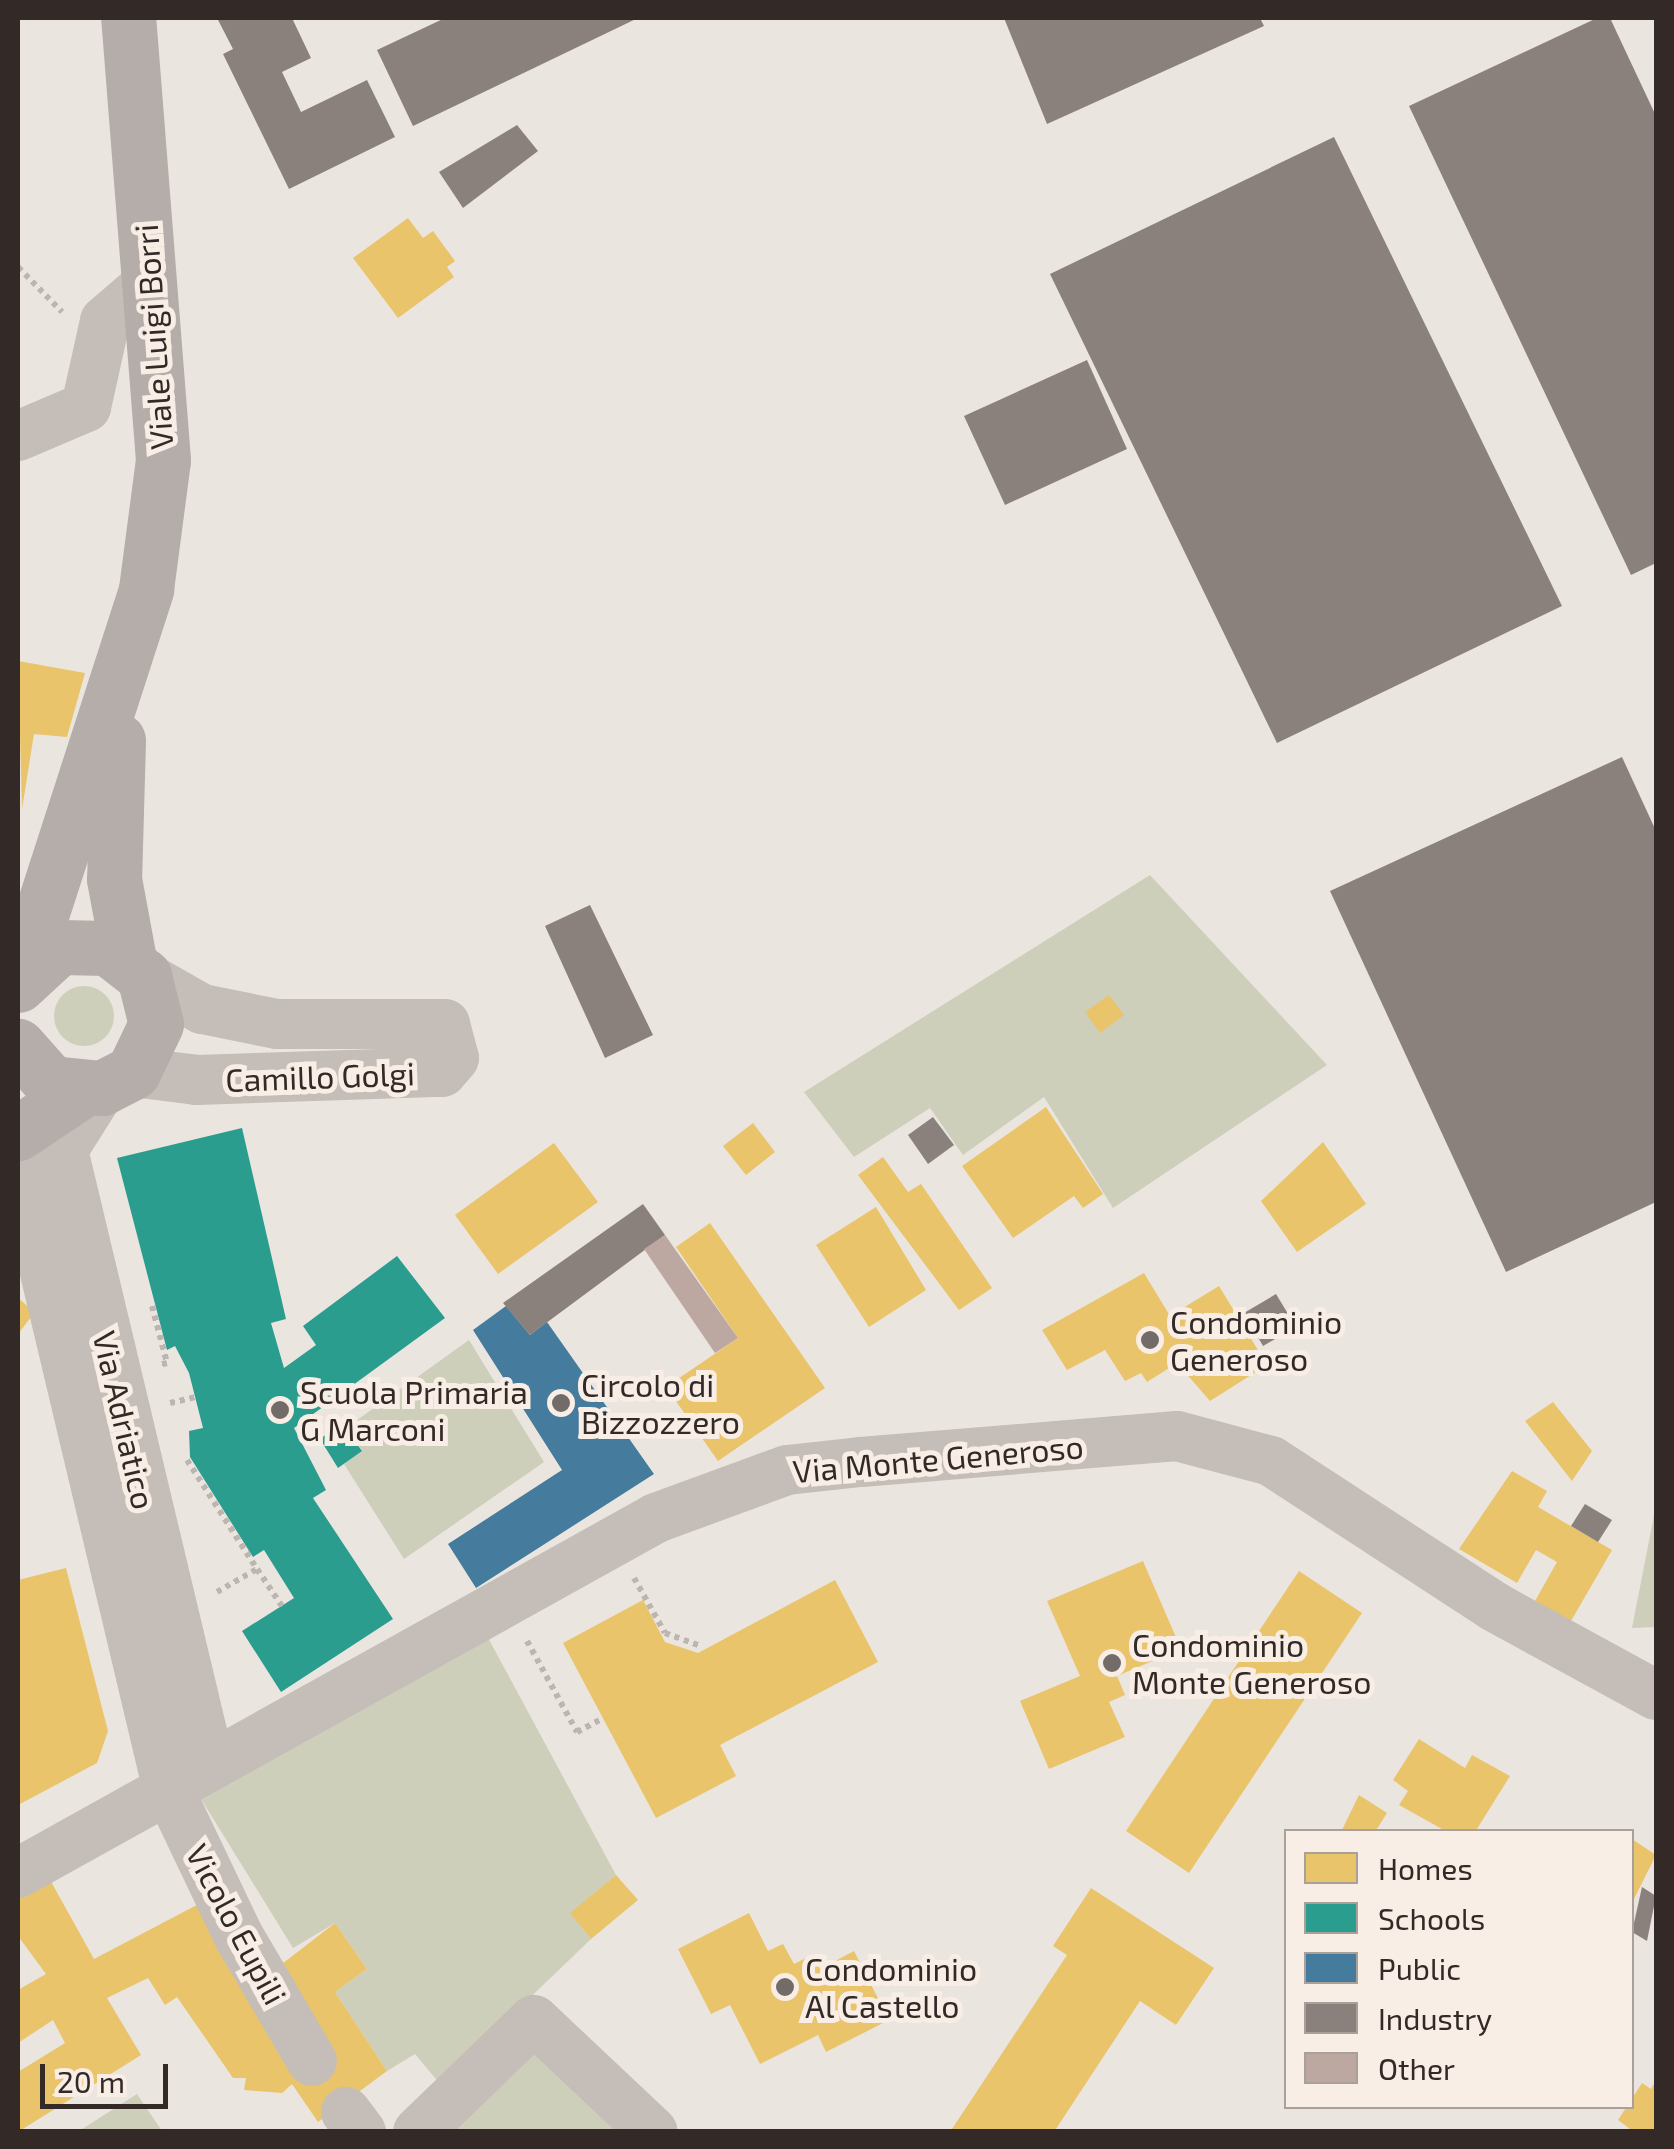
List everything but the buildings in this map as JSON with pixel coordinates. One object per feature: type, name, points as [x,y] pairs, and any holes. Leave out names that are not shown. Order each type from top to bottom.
[{"type":"main road","name":"Viale Luigi Borri","points":[[105,1084],[156,1024],[114,880],[114,795],[129,653],[163,460],[128,18]]},
{"type":"main road","name":"Viale Luigi Borri","points":[[19,981],[129,653]]},
{"type":"main road","points":[[19,981],[59,947],[84,943],[137,968]]},
{"type":"main road","points":[[18,1046],[51,1083],[105,1084]]},
{"type":"main road","points":[[18,1133],[105,1084]]},
{"type":"street","points":[[18,436],[86,408],[105,320],[149,283]]},
{"type":"street","name":"Camillo Golgi","points":[[105,1084],[442,1072],[454,1058],[445,1024],[278,1024],[202,1008],[137,968]]},
{"type":"street","name":"Via Adriatico","points":[[105,1084],[63,1150],[210,1761]]},
{"type":"street","name":"Via Adriatico","points":[[18,1159],[167,1786]]},
{"type":"street","name":"Via Monte Generoso","points":[[18,1873],[210,1761],[656,1518],[744,1483],[861,1462],[1177,1436],[1271,1461],[1483,1600],[1656,1695]]},
{"type":"street","name":"Vicolo Eupili","points":[[167,1786],[238,1935],[312,2060]]},
{"type":"street","points":[[418,2132],[534,2020],[653,2132]]},
{"type":"path","points":[[18,267],[62,310]]},
{"type":"path","points":[[166,1420],[164,1405],[195,1397]]},
{"type":"path","points":[[180,1446],[282,1606]]},
{"type":"path","points":[[217,1592],[256,1569]]},
{"type":"path","points":[[631,1574],[664,1634],[701,1646]]},
{"type":"path","points":[[539,1659],[577,1732],[603,1718]]},
{"type":"green space","points":[[1150,875],[1327,1065],[1113,1208],[1044,1097],[963,1155],[930,1108],[854,1157],[804,1092]]},
{"type":"green space","points":[[84,986],[105,995],[114,1016],[105,1037],[84,1046],[63,1037],[54,1016],[63,995]]},
{"type":"green space","points":[[469,1340],[544,1462],[404,1559],[344,1464],[362,1450],[346,1428]]},
{"type":"green space","points":[[1656,1507],[1656,1627],[1632,1628],[1655,1510]]},
{"type":"green space","points":[[486,1634],[616,1875],[571,1913],[591,1939],[440,2084],[415,2054],[387,2071],[335,1992],[367,1969],[335,1923],[293,1948],[201,1799]]},
{"type":"green space","points":[[537,2036],[640,2132],[444,2132]]},
{"type":"green space","points":[[137,2094],[162,2131],[79,2131]]},
{"type":"place","name":"Condominio Generoso","points":[[1150,1340]]},
{"type":"place","name":"Circolo di Bizzozzero","points":[[561,1403]]},
{"type":"place","name":"Scuola Primaria G Marconi","points":[[280,1410]]},
{"type":"place","name":"Condominio Monte Generoso","points":[[1112,1663]]},
{"type":"place","name":"Condominio Al Castello","points":[[785,1987]]}]
